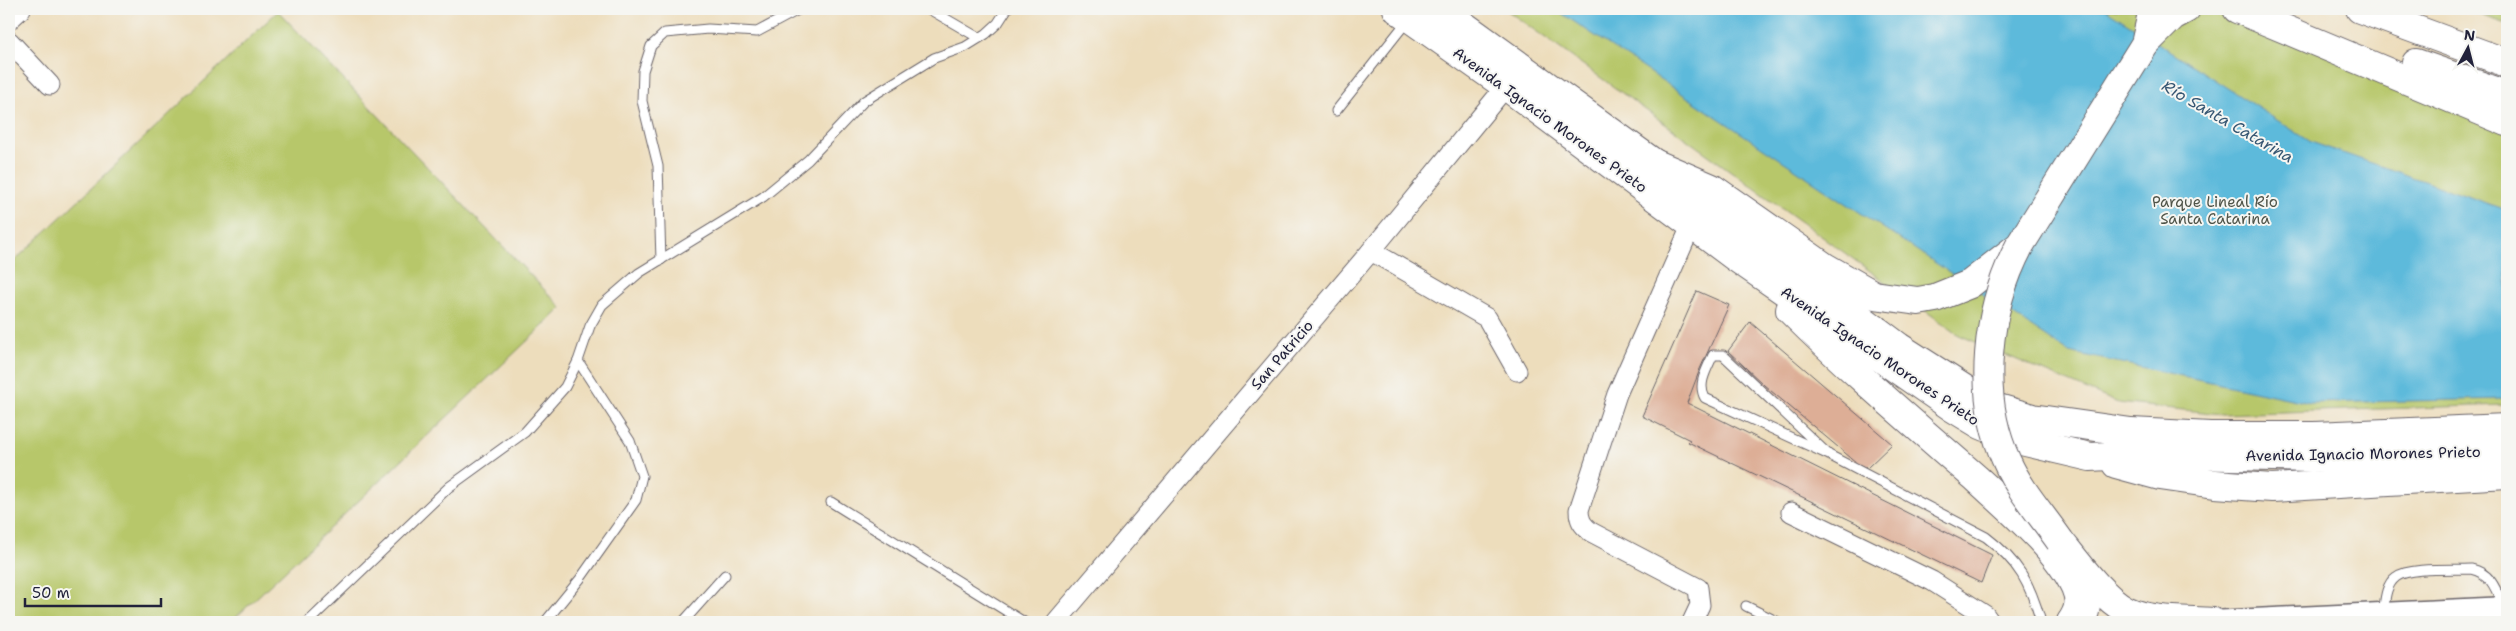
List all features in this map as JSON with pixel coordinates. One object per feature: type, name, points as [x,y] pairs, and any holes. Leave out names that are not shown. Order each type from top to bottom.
[{"type":"main road","name":"Avenida Ignacio Morones Prieto","points":[[1441,9],[1654,163],[1899,347],[1991,406],[2032,418],[2132,432],[2210,436],[2313,447]]},
{"type":"main road","points":[[2145,44],[2153,9]]},
{"type":"main road","points":[[2186,9],[2172,16],[2145,44],[2020,245],[2002,289],[1989,350],[1991,414],[2006,461],[2019,485],[2090,580],[2114,601],[2130,611],[2154,617],[2212,622]]},
{"type":"main road","points":[[2238,9],[2507,122]]},
{"type":"main road","points":[[2280,9],[2438,72],[2507,95]]},
{"type":"main road","points":[[2360,9],[2507,63]]},
{"type":"main road","name":"Avenida Ignacio Morones Prieto","points":[[1403,13],[1506,86],[1735,257],[1981,425],[2017,440],[2090,457],[2313,447],[2507,450]]},
{"type":"main road","points":[[1654,163],[1712,188],[1825,267],[1874,296],[1918,301],[1935,298],[1970,284],[2020,245]]},
{"type":"main road","points":[[1735,257],[1828,348],[2016,515],[2066,570],[2075,587],[2079,603],[2077,613],[2071,622]]},
{"type":"main road","points":[[2210,436],[2250,419],[2507,413]]},
{"type":"main road","points":[[2313,447],[2507,428]]},
{"type":"main road","points":[[2090,457],[2160,476],[2215,484],[2272,488],[2507,474]]},
{"type":"main road","points":[[2071,622],[2085,611],[2090,580]]},
{"type":"street","points":[[9,20],[21,9]]},
{"type":"street","points":[[9,42],[50,85]]},
{"type":"street","name":"San Patricio","points":[[1056,622],[1371,251],[1506,86]]},
{"type":"street","points":[[1692,224],[1618,394],[1581,501],[1579,518],[1583,526],[1591,532],[1698,588],[1700,605],[1692,622]]},
{"type":"street","points":[[1371,251],[1487,318],[1517,372]]},
{"type":"street","points":[[1791,512],[1932,581],[1985,615],[1990,622]]},
{"type":"street","points":[[2212,622],[2329,620],[2383,614],[2506,608]]},
{"type":"lane","points":[[661,260],[658,166],[642,102],[643,71],[651,46],[665,33],[708,29],[757,32],[800,9]]},
{"type":"lane","points":[[929,9],[979,38]]},
{"type":"lane","points":[[312,621],[449,487],[525,432],[565,388],[578,361],[590,326],[602,305],[639,273],[763,197],[808,160],[864,101],[934,58],[965,47],[979,38],[998,23],[1007,9]]},
{"type":"lane","points":[[1336,111],[1403,13]]},
{"type":"lane","points":[[1829,456],[1723,355],[1713,355],[1702,380],[1702,393],[1705,398],[1829,456],[1986,537],[2008,553],[2023,575],[2034,599],[2041,622]]},
{"type":"lane","points":[[545,622],[580,579],[636,500],[642,476],[630,441],[578,361]]},
{"type":"lane","points":[[831,502],[1024,622]]},
{"type":"lane","points":[[2383,614],[2387,588],[2395,577],[2408,572],[2462,569],[2479,570],[2491,580],[2506,608]]},
{"type":"lane","points":[[684,622],[725,576]]},
{"type":"lane","points":[[1746,606],[1778,622]]},
{"type":"green space","name":"Río Santa Catarina","points":[[1505,9],[2257,9],[2507,117],[2507,405],[2221,414],[2118,403],[1959,335]]},
{"type":"green space","points":[[2462,9],[2507,9],[2507,24]]},
{"type":"green space","points":[[278,11],[562,308],[231,622],[9,622],[9,266]]},
{"type":"water","name":"Río Santa Catarina","points":[[1555,9],[2105,9],[2311,142],[2507,210],[2507,399],[2310,403],[2069,352]]},
{"type":"building","points":[[1697,291],[1729,305],[1687,403],[1992,555],[1981,583],[1688,442],[1690,440],[1642,416]]},
{"type":"building","points":[[1750,322],[1892,444],[1867,468],[1857,463],[1764,385],[1728,351]]},
{"type":"park label","name":"Parque Lineal Río Santa Catarina","points":[[2215,210]]}]
